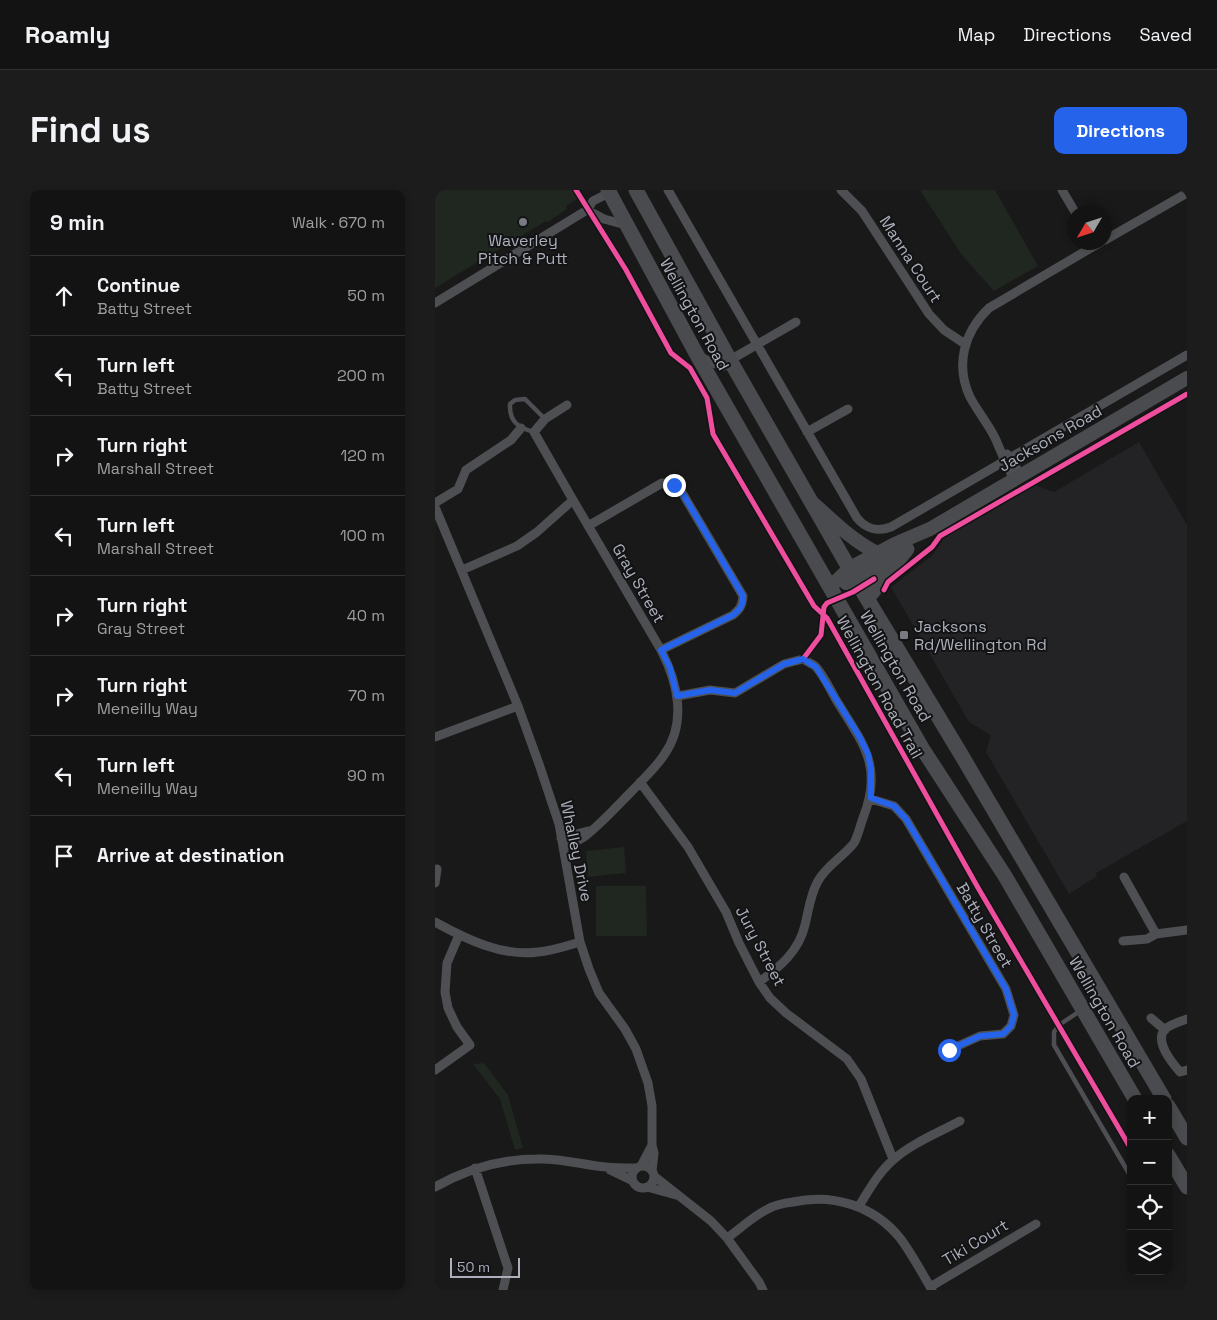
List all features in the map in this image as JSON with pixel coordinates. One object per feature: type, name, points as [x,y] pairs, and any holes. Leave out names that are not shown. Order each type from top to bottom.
[{"type":"highway","name":"Wellington Road","points":[[636,190],[810,501],[1162,1095]]},
{"type":"highway","name":"Wellington Road","points":[[611,191],[627,225],[697,355],[831,586],[922,748],[1005,876],[1133,1095]]},
{"type":"highway","points":[[660,287],[684,274]]},
{"type":"highway","points":[[867,599],[907,549]]},
{"type":"highway","points":[[1172,1113],[1187,1138]]},
{"type":"highway","points":[[1172,1165],[1187,1187]]},
{"type":"main road","name":"Jacksons Road","points":[[853,574],[877,553],[930,529],[1187,378]]},
{"type":"main road","points":[[810,501],[853,538],[877,553]]},
{"type":"main road","name":"Jacksons Road","points":[[831,586],[907,549],[930,529]]},
{"type":"street","points":[[668,190],[857,518],[871,528],[880,530],[891,528],[1187,355]]},
{"type":"street","name":"Manna Court","points":[[841,190],[862,210],[924,307],[948,334],[967,341]]},
{"type":"street","points":[[1062,190],[1071,205]]},
{"type":"street","points":[[435,303],[587,210],[593,201],[611,191]]},
{"type":"street","points":[[1112,236],[1187,193]]},
{"type":"street","points":[[587,210],[604,218],[627,225]]},
{"type":"street","points":[[1017,477],[974,403],[965,383],[963,362],[967,341],[976,322],[989,308],[1086,250]]},
{"type":"street","points":[[697,355],[720,366],[724,366],[737,356],[796,322]]},
{"type":"street","points":[[534,432],[545,419],[567,405]]},
{"type":"street","points":[[807,432],[848,409]]},
{"type":"street","points":[[435,503],[458,489],[466,470],[511,440],[521,428]]},
{"type":"street","name":"Gray Street","points":[[534,432],[661,650],[670,668],[679,708],[673,738],[665,753],[638,784],[584,837],[564,847]]},
{"type":"street","points":[[588,526],[662,483],[674,485],[680,489],[743,596],[743,604],[740,610],[733,615],[661,650]]},
{"type":"street","points":[[462,570],[517,546],[537,532],[573,500]]},
{"type":"street","name":"Whalley Drive","points":[[435,507],[517,706],[553,807],[564,847],[580,942],[589,969],[599,992],[625,1029],[636,1049],[648,1083],[652,1106],[653,1173]]},
{"type":"street","points":[[677,696],[710,690],[735,693],[784,664],[803,659],[816,667],[859,736],[868,754],[871,770],[871,798],[854,842],[827,868],[818,881],[811,896],[805,925],[799,942],[792,953],[783,963],[759,982]]},
{"type":"street","points":[[435,737],[517,706]]},
{"type":"street","name":"Jury Street","points":[[638,784],[688,846],[726,912],[739,943],[759,982],[770,998],[786,1014],[847,1059],[861,1079],[893,1159]]},
{"type":"street","name":"Batty Street","points":[[871,798],[894,806],[906,819],[1006,989],[1014,1015],[1011,1026],[1003,1034],[980,1036],[949,1050]]},
{"type":"street","points":[[561,838],[590,831]]},
{"type":"street","points":[[435,883],[437,869]]},
{"type":"street","points":[[1124,877],[1155,934]]},
{"type":"street","points":[[435,922],[459,935],[511,952],[538,952],[580,942]]},
{"type":"street","points":[[1123,941],[1147,939],[1155,934],[1187,930]]},
{"type":"street","points":[[435,1070],[470,1045],[457,1027],[447,1008],[445,992],[447,963],[459,935]]},
{"type":"street","points":[[1151,1018],[1165,1030]]},
{"type":"street","points":[[1187,1019],[1165,1030],[1161,1037],[1170,1058],[1180,1072],[1187,1070]]},
{"type":"street","points":[[859,1206],[876,1178],[893,1159],[960,1121]]},
{"type":"street","name":"Whalley Drive","points":[[639,1167],[652,1145]]},
{"type":"street","points":[[435,1187],[450,1178],[475,1168],[497,1162],[539,1158],[606,1167],[647,1167],[679,1196],[711,1221],[727,1238],[763,1290]]},
{"type":"street","points":[[606,1167],[633,1181],[637,1186],[679,1196]]},
{"type":"street","points":[[633,1181],[633,1173],[639,1167]]},
{"type":"street","points":[[475,1168],[508,1268],[503,1290]]},
{"type":"street","points":[[647,1187],[652,1183],[653,1173]]},
{"type":"street","points":[[727,1238],[768,1209],[783,1204],[819,1198],[837,1200],[859,1206],[879,1218],[899,1238],[931,1288]]},
{"type":"street","name":"Tiki Court","points":[[931,1288],[1036,1224]]},
{"type":"lane","points":[[534,432],[521,428],[512,418],[510,404],[515,400],[525,399],[545,419]]},
{"type":"lane","points":[[1083,1009],[1059,1025],[1054,1032],[1054,1045],[1127,1170]]},
{"type":"shaded area","points":[[435,190],[581,190],[577,199],[566,206],[567,209],[548,222],[546,221],[435,288]]},
{"type":"shaded area","points":[[920,190],[995,190],[1038,266],[994,291],[961,254]]},
{"type":"shaded area","points":[[1139,442],[1187,525],[1187,821],[1096,873],[1097,876],[1069,894],[986,752],[991,735],[969,722],[891,587],[933,555],[944,538],[1034,485],[1054,492]]},
{"type":"shaded area","points":[[624,847],[626,873],[588,877],[586,851]]},
{"type":"shaded area","points":[[596,886],[646,886],[647,936],[596,936]]},
{"type":"shaded area","points":[[484,1063],[508,1095],[523,1148],[515,1150],[500,1099],[473,1064]]},
{"type":"cycle path","name":"Wellington Road Trail","points":[[576,190],[626,270],[671,353],[690,368],[707,398],[713,434],[814,606],[827,618],[977,886],[1127,1142]]},
{"type":"cycle path","points":[[884,590],[888,582],[932,547],[940,536],[1187,394]]},
{"type":"cycle path","points":[[803,659],[821,635],[824,607],[827,603],[853,592],[874,579]]},
{"type":"place","name":"Waverley Pitch & Putt","points":[[523,222]]},
{"type":"place","name":"Jacksons Rd/Wellington Rd","points":[[904,635]]},
{"type":"route","points":[[674,485],[680,489],[743,596],[743,604],[740,610],[733,615],[661,650],[670,668],[677,696],[710,690],[735,693],[784,664],[803,659],[816,667],[859,736],[868,754],[871,770],[871,798],[894,806],[906,819],[1006,989],[1014,1015],[1011,1026],[1003,1034],[980,1036],[949,1050]]}]
